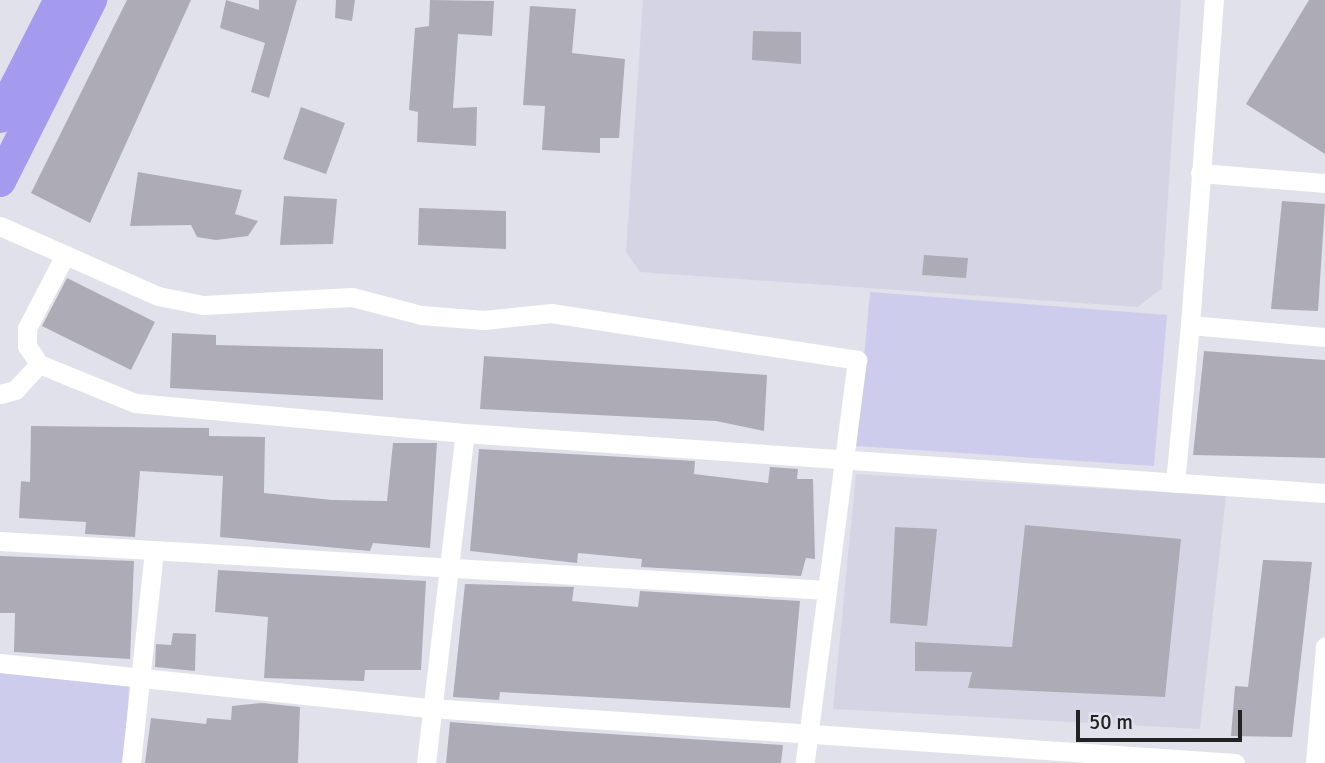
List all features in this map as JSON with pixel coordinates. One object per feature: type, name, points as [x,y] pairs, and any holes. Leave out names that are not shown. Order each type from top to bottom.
[{"type":"highway","points":[[0,117],[60,0]]},
{"type":"highway","points":[[0,181],[92,0]]},
{"type":"street","points":[[1175,482],[1190,325],[1214,0]]},
{"type":"street","points":[[1200,173],[1325,183]]},
{"type":"street","points":[[0,226],[158,296],[203,306],[352,297],[433,316],[484,320],[551,313],[857,360],[805,763]]},
{"type":"street","points":[[65,255],[27,328],[27,346],[39,364],[135,403],[465,433],[844,457],[1325,493]]},
{"type":"street","points":[[1190,325],[1325,338]]},
{"type":"street","points":[[0,394],[15,390],[39,364]]},
{"type":"street","points":[[426,763],[465,433]]},
{"type":"street","points":[[0,541],[827,590]]},
{"type":"street","points":[[131,763],[154,550]]},
{"type":"street","points":[[1315,763],[1325,646]]},
{"type":"street","points":[[0,663],[139,675],[431,708],[809,731],[1235,763]]},
{"type":"shaded area","points":[[643,0],[1181,0],[1162,288],[1138,307],[640,272],[626,252]]},
{"type":"shaded area","points":[[870,292],[1167,315],[1154,466],[856,446]]},
{"type":"shaded area","points":[[856,474],[1226,496],[1200,729],[833,709]]},
{"type":"shaded area","points":[[0,673],[129,686],[125,763],[0,763]]},
{"type":"building","points":[[127,0],[191,0],[90,223],[31,193]]},
{"type":"building","points":[[226,0],[259,10],[259,0],[297,0],[269,98],[251,92],[265,43],[220,28]]},
{"type":"building","points":[[336,0],[355,0],[352,21],[335,18]]},
{"type":"building","points":[[430,0],[494,1],[492,36],[458,34],[453,108],[477,107],[476,146],[417,142],[418,112],[409,110],[415,28],[429,26]]},
{"type":"building","points":[[1309,0],[1325,0],[1325,154],[1246,104]]},
{"type":"building","points":[[530,6],[576,9],[572,53],[625,59],[619,138],[600,138],[600,153],[542,150],[545,106],[523,105]]},
{"type":"building","points":[[753,31],[801,32],[801,64],[752,60]]},
{"type":"building","points":[[301,107],[345,123],[326,174],[283,159]]},
{"type":"building","points":[[138,172],[242,190],[235,214],[258,221],[248,236],[216,240],[197,237],[191,225],[130,226]]},
{"type":"building","points":[[284,196],[337,199],[333,244],[280,245]]},
{"type":"building","points":[[1282,201],[1325,204],[1318,311],[1271,309]]},
{"type":"building","points":[[419,208],[506,211],[506,249],[418,245]]},
{"type":"building","points":[[924,255],[968,258],[966,278],[922,275]]},
{"type":"building","points":[[67,278],[155,322],[131,370],[42,326]]},
{"type":"building","points":[[172,333],[216,335],[216,345],[383,349],[383,400],[170,388]]},
{"type":"building","points":[[1204,351],[1325,360],[1325,458],[1193,455]]},
{"type":"building","points":[[484,356],[767,375],[764,431],[716,421],[480,409]]},
{"type":"building","points":[[31,426],[209,428],[209,436],[265,437],[264,493],[332,500],[387,501],[393,443],[437,443],[430,548],[373,543],[370,551],[220,537],[223,476],[140,471],[135,537],[85,534],[86,522],[19,518],[21,481],[30,482]]},
{"type":"building","points":[[479,449],[695,461],[694,474],[768,483],[770,467],[798,469],[797,479],[813,479],[815,559],[806,558],[801,576],[641,567],[642,559],[578,553],[577,563],[470,551]]},
{"type":"building","points":[[1025,525],[1181,539],[1165,697],[968,688],[972,672],[915,671],[915,642],[1012,647]]},
{"type":"building","points":[[895,527],[937,529],[927,626],[890,623]]},
{"type":"building","points":[[0,556],[134,561],[130,659],[14,652],[15,613],[0,613]]},
{"type":"building","points":[[1263,560],[1312,562],[1292,737],[1231,736],[1235,686],[1248,687]]},
{"type":"building","points":[[218,570],[426,581],[421,670],[365,670],[364,681],[264,678],[268,617],[215,612]]},
{"type":"building","points":[[465,584],[574,587],[572,601],[638,607],[640,591],[800,601],[790,708],[500,692],[499,700],[453,697]]},
{"type":"building","points":[[173,633],[196,634],[195,671],[155,667],[156,644],[171,645]]},
{"type":"building","points":[[262,703],[300,707],[298,763],[145,763],[151,718],[206,724],[207,718],[231,720],[232,706]]},
{"type":"building","points":[[450,722],[783,745],[781,763],[446,763]]}]
